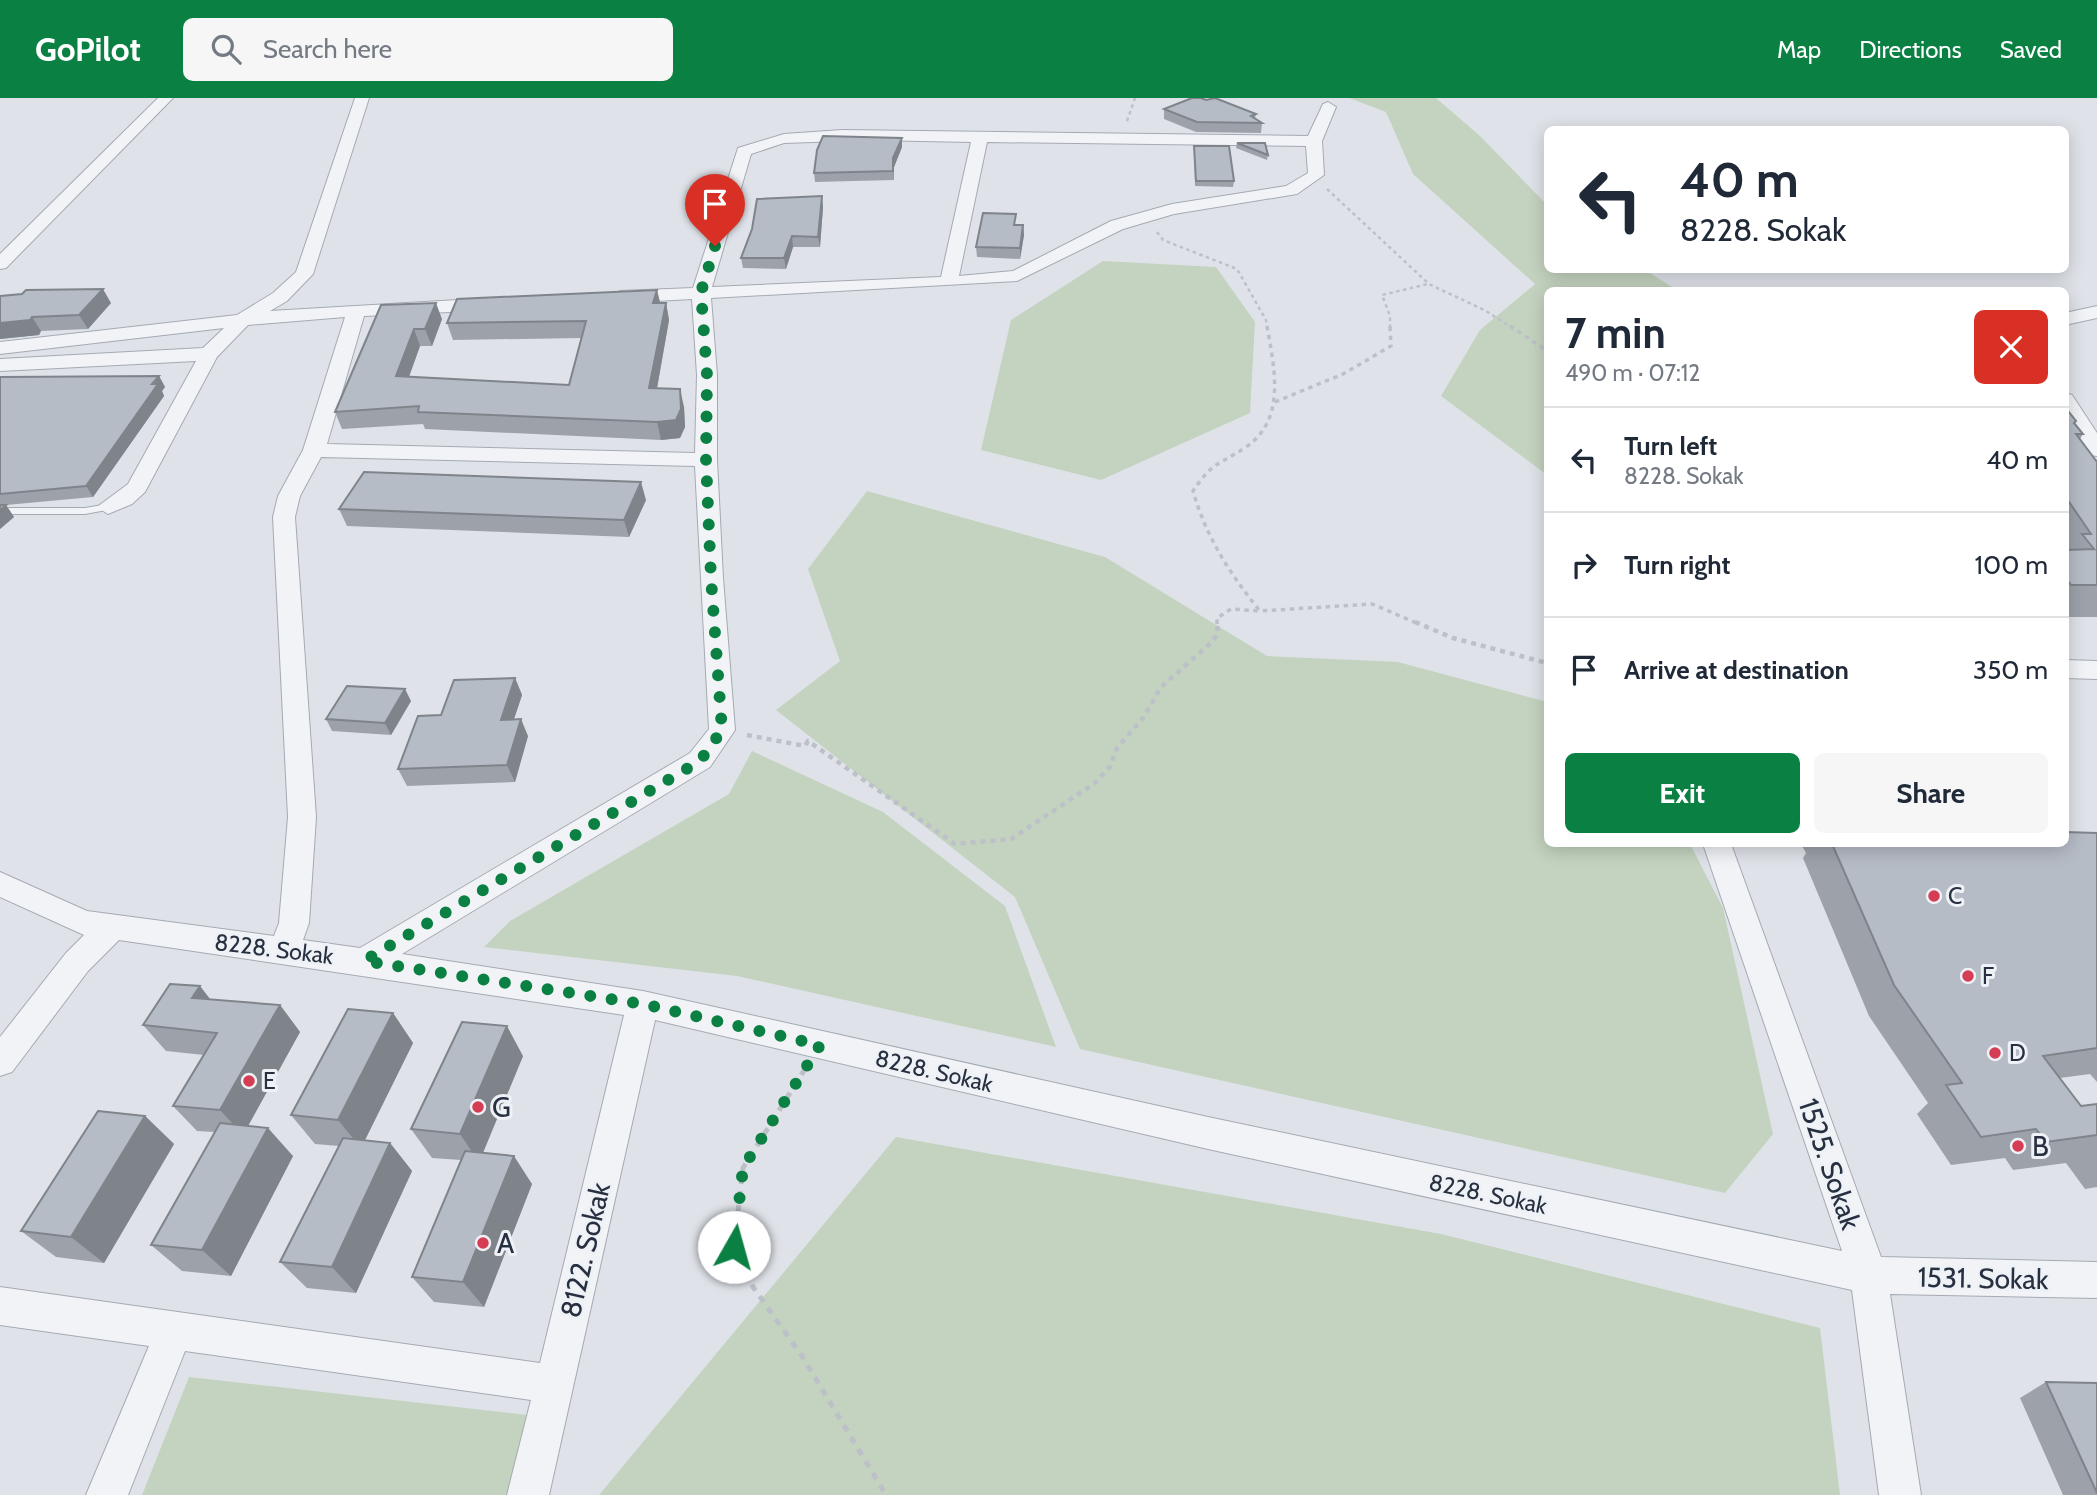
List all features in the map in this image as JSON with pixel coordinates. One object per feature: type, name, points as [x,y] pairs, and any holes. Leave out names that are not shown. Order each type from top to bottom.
[{"type":"street","points":[[0,264],[166,98]]},
{"type":"street","points":[[108,507],[124,499],[137,487],[209,354],[242,320],[279,297],[304,274],[362,98]]},
{"type":"street","points":[[596,298],[949,282],[1017,276],[1116,225],[1172,209],[1291,190],[1316,175],[1314,141],[1328,107]]},
{"type":"street","points":[[364,961],[700,761],[722,730],[706,460],[707,375],[701,292],[744,151],[755,144],[819,137],[1314,141]]},
{"type":"street","points":[[949,282],[980,137]]},
{"type":"street","points":[[0,348],[242,320],[516,303]]},
{"type":"street","points":[[284,950],[294,923],[302,817],[284,517],[289,496],[314,450],[356,311]]},
{"type":"street","points":[[2069,318],[2097,312]]},
{"type":"street","points":[[0,365],[209,354]]},
{"type":"street","points":[[2069,405],[2097,450]]},
{"type":"street","points":[[314,450],[706,460]]},
{"type":"street","points":[[2069,669],[2097,670]]},
{"type":"street","name":"1525. Sokak","points":[[1718,847],[1869,1276],[1900,1495]]},
{"type":"street","name":"8228. Sokak","points":[[0,884],[83,923],[364,961],[643,1004],[1208,1133],[1869,1276]]},
{"type":"street","points":[[0,1062],[77,962],[112,928]]},
{"type":"street","name":"8122. Sokak","points":[[528,1495],[643,1004]]},
{"type":"street","name":"1531. Sokak","points":[[1869,1276],[2097,1280]]},
{"type":"street","points":[[0,1306],[553,1384]]},
{"type":"street","points":[[107,1495],[175,1330]]},
{"type":"lane","points":[[0,511],[85,511],[108,507]]},
{"type":"path","points":[[1316,175],[1429,284],[1486,311],[1544,349]]},
{"type":"path","points":[[1172,209],[1155,231],[1163,240],[1237,270],[1257,300],[1269,333],[1275,373],[1275,403],[1270,418],[1248,446],[1209,467],[1193,491],[1202,526],[1213,548],[1225,568],[1260,611]]},
{"type":"path","points":[[1275,403],[1343,374],[1391,346],[1390,316],[1382,295],[1392,290],[1429,284]]},
{"type":"path","points":[[722,730],[805,746],[808,741],[955,844],[982,844],[1011,839],[1095,783],[1109,768],[1116,748],[1143,718],[1161,687],[1212,642],[1218,633],[1217,618],[1231,609],[1260,611],[1372,604],[1452,638],[1544,662]]},
{"type":"path","points":[[820,1045],[743,1168],[734,1247],[753,1287],[802,1356],[886,1495]]},
{"type":"green space","points":[[1349,98],[1436,98],[1480,136],[1544,202],[1544,273],[1650,273],[1672,287],[1544,287],[1544,473],[1441,396],[1480,330],[1535,284],[1413,174],[1386,112]]},
{"type":"green space","points":[[1103,261],[1216,267],[1255,322],[1250,413],[1101,480],[981,450],[1011,320]]},
{"type":"green space","points":[[867,491],[1105,557],[1267,656],[1398,662],[1544,701],[1544,847],[1692,847],[1723,908],[1773,1134],[1725,1193],[1080,1049],[1015,897],[776,710],[840,661],[808,569]]},
{"type":"green space","points":[[752,751],[883,812],[1005,906],[1056,1047],[737,976],[484,947],[510,921],[729,794]]},
{"type":"green space","points":[[896,1137],[1441,1234],[1820,1328],[1840,1495],[599,1495]]},
{"type":"green space","points":[[189,1377],[527,1415],[507,1495],[142,1495]]},
{"type":"building","points":[[1192,98],[1215,98],[1256,114],[1251,116],[1262,123],[1197,122],[1164,109]]},
{"type":"building","points":[[823,136],[902,138],[893,158],[893,171],[814,173],[817,150]]},
{"type":"building","points":[[1237,143],[1265,143],[1268,155]]},
{"type":"building","points":[[1194,146],[1229,146],[1234,181],[1196,181]]},
{"type":"building","points":[[822,196],[818,237],[792,236],[784,258],[741,258],[752,229],[757,199]]},
{"type":"building","points":[[983,213],[1016,214],[1014,225],[1023,225],[1020,248],[976,247]]},
{"type":"building","points":[[103,289],[79,315],[32,317],[30,320],[0,323],[0,296],[22,294],[26,290]]},
{"type":"building","points":[[657,290],[653,303],[666,303],[649,388],[680,389],[681,409],[676,420],[657,422],[418,412],[419,406],[335,412],[381,305],[436,303],[425,329],[414,329],[396,376],[569,385],[586,321],[447,323],[457,299]]},
{"type":"building","points":[[159,376],[152,384],[158,384],[86,486],[0,494],[0,377]]},
{"type":"building","points":[[2069,412],[2083,434],[2076,434],[2097,462],[2097,585],[2071,585],[2069,550],[2094,549],[2082,534],[2091,534],[2069,502]]},
{"type":"building","points":[[364,472],[641,482],[624,520],[339,509]]},
{"type":"building","points":[[515,678],[501,720],[521,719],[507,765],[398,769],[418,716],[441,715],[454,680]]},
{"type":"building","points":[[347,686],[405,689],[385,723],[326,719]]},
{"type":"building","points":[[2069,832],[2097,833],[2097,1048],[2043,1056],[2081,1106],[2097,1104],[2097,1135],[2046,1142],[2036,1129],[1981,1137],[1946,1085],[1962,1083],[1894,985],[1833,847],[2069,847]]},
{"type":"building","points":[[170,984],[200,986],[192,998],[280,1005],[220,1110],[173,1106],[217,1033],[143,1025]]},
{"type":"building","points":[[348,1009],[393,1013],[338,1120],[291,1115]]},
{"type":"building","points":[[462,1022],[507,1026],[460,1134],[411,1129]]},
{"type":"building","points":[[98,1111],[145,1116],[71,1237],[21,1231]]},
{"type":"building","points":[[220,1123],[268,1128],[202,1250],[151,1245]]},
{"type":"building","points":[[343,1138],[390,1143],[332,1267],[280,1262]]},
{"type":"building","points":[[465,1151],[514,1156],[463,1282],[412,1277]]},
{"type":"building","points":[[2046,1382],[2097,1383],[2097,1493]]},
{"type":"place","name":"C","points":[[1934,896]]},
{"type":"place","name":"F","points":[[1968,976]]},
{"type":"place","name":"D","points":[[1995,1053]]},
{"type":"place","name":"E","points":[[249,1081]]},
{"type":"place","name":"G","points":[[478,1107]]},
{"type":"place","name":"B","points":[[2018,1146]]},
{"type":"place","name":"A","points":[[483,1243]]},
{"type":"route","points":[[715,246],[701,292],[707,375],[706,460],[711,578],[722,730],[700,761],[364,961],[643,1004],[820,1045],[743,1168],[734,1247]]}]
